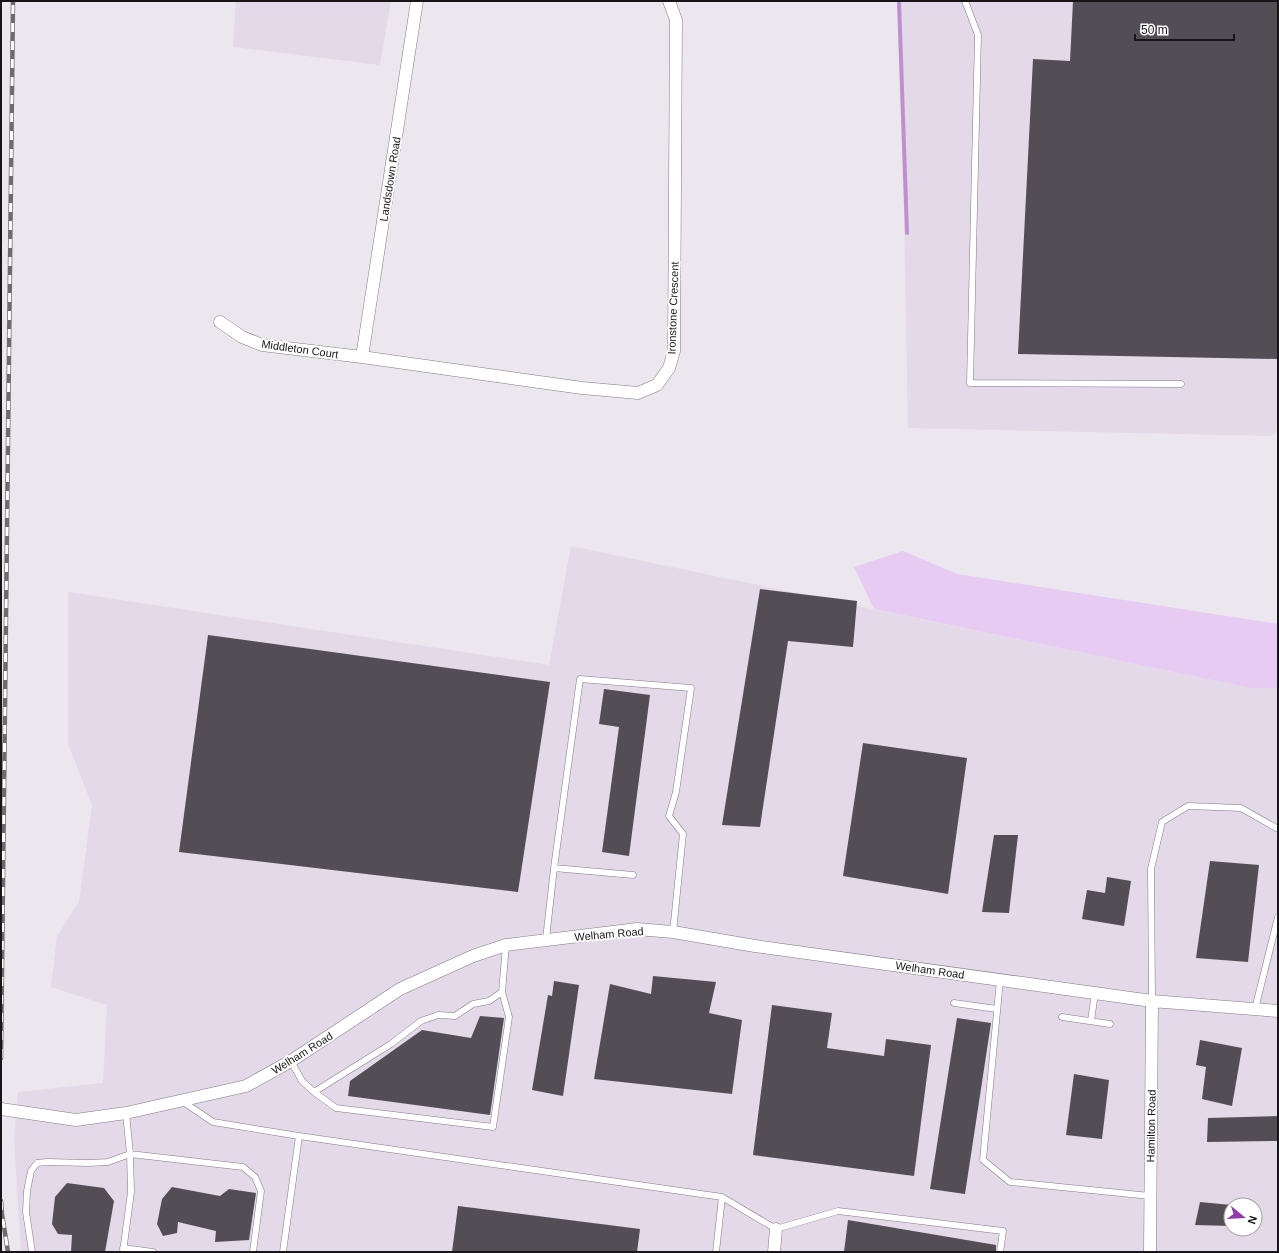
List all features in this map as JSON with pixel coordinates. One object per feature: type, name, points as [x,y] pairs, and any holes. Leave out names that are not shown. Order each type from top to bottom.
[{"type":"street","name":"Landsdown Road","points":[[362,357],[418,1]]},
{"type":"street","name":"Ironstone Crescent","points":[[362,357],[582,388],[638,393],[657,385],[669,368],[674,351],[676,20],[669,1]]},
{"type":"street","name":"Middleton Court","points":[[220,322],[242,337],[262,345],[362,357]]},
{"type":"street","name":"Welham Road","points":[[1,1109],[76,1120],[126,1113],[246,1086],[291,1061],[400,988],[473,956],[506,945],[637,929],[674,932],[755,946],[1095,993],[1152,1000],[1278,1011]]},
{"type":"street","name":"Hamilton Road","points":[[1150,1252],[1152,1000]]},
{"type":"street","points":[[774,1252],[776,1229]]},
{"type":"lane","points":[[965,1],[978,35],[970,383],[1181,384]]},
{"type":"lane","points":[[546,939],[554,868],[580,679],[691,688],[676,792],[669,816],[683,834],[674,932]]},
{"type":"lane","points":[[1152,1000],[1151,869],[1162,822],[1188,806],[1242,808],[1278,829]]},
{"type":"lane","points":[[554,868],[633,875]]},
{"type":"lane","points":[[1255,1009],[1278,917]]},
{"type":"lane","points":[[291,1061],[302,1081],[336,1108],[493,1127],[509,1017],[502,992],[506,945]]},
{"type":"lane","points":[[1000,980],[983,1160],[1010,1182],[1150,1196]]},
{"type":"lane","points":[[314,1092],[391,1044],[421,1021],[438,1015],[455,1016],[473,1004],[489,1001],[502,992]]},
{"type":"lane","points":[[1091,1021],[1095,993]]},
{"type":"lane","points":[[954,1003],[997,1009]]},
{"type":"lane","points":[[1062,1017],[1110,1024]]},
{"type":"lane","points":[[182,1101],[213,1122],[299,1136],[722,1197],[776,1229],[838,1210],[1003,1231],[1000,1252]]},
{"type":"lane","points":[[126,1113],[130,1154],[131,1192],[123,1250],[154,1252]]},
{"type":"lane","points":[[283,1252],[299,1136]]},
{"type":"lane","points":[[32,1252],[26,1212],[27,1191],[31,1171],[38,1163],[108,1162],[130,1154],[243,1167],[255,1177],[262,1191],[253,1252]]},
{"type":"lane","points":[[716,1252],[722,1197]]},
{"type":"shaded area","points":[[236,1],[391,1],[380,65],[233,47]]},
{"type":"shaded area","points":[[900,1],[1278,1],[1278,430],[1271,436],[908,428]]},
{"type":"shaded area","points":[[571,546],[1250,688],[1278,688],[1278,1252],[21,1252],[14,1138],[18,1092],[103,1083],[107,1005],[51,987],[57,936],[79,902],[92,805],[68,744],[68,592],[549,665]]},
{"type":"shaded area","points":[[903,551],[957,574],[1278,624],[1278,688],[1250,688],[874,609],[854,567]]},
{"type":"building","points":[[1073,1],[1278,1],[1278,359],[1018,354],[1033,59],[1070,61]]},
{"type":"building","points":[[760,589],[857,601],[853,647],[788,641],[760,827],[722,825]]},
{"type":"building","points":[[208,635],[550,682],[518,892],[179,852]]},
{"type":"building","points":[[604,689],[650,695],[629,856],[602,852],[619,727],[599,724]]},
{"type":"building","points":[[863,743],[967,758],[948,894],[843,876]]},
{"type":"building","points":[[994,835],[1018,835],[1009,913],[982,912]]},
{"type":"building","points":[[1210,861],[1259,865],[1248,962],[1196,958]]},
{"type":"building","points":[[1107,877],[1131,881],[1124,926],[1082,919],[1087,890],[1105,893]]},
{"type":"building","points":[[653,976],[716,982],[709,1013],[742,1020],[732,1094],[594,1079],[610,984],[651,994]]},
{"type":"building","points":[[554,981],[579,985],[563,1096],[532,1090],[548,995],[552,996]]},
{"type":"building","points":[[772,1005],[832,1013],[827,1048],[884,1056],[886,1039],[931,1045],[914,1176],[753,1155]]},
{"type":"building","points":[[480,1016],[504,1018],[490,1115],[348,1096],[350,1081],[422,1030],[471,1038]]},
{"type":"building","points":[[957,1018],[991,1023],[965,1194],[930,1189]]},
{"type":"building","points":[[1200,1040],[1242,1048],[1232,1106],[1202,1099],[1206,1067],[1196,1065]]},
{"type":"building","points":[[1074,1074],[1109,1080],[1102,1139],[1066,1135]]},
{"type":"building","points":[[1278,1116],[1278,1141],[1207,1142],[1208,1118]]},
{"type":"building","points":[[67,1183],[104,1188],[114,1201],[105,1252],[71,1252],[72,1235],[58,1234],[52,1224],[55,1197]]},
{"type":"building","points":[[172,1187],[220,1196],[229,1189],[256,1193],[249,1240],[215,1242],[216,1231],[178,1222],[177,1233],[163,1236],[157,1224],[162,1199]]},
{"type":"building","points":[[1200,1202],[1223,1204],[1223,1226],[1195,1225]]},
{"type":"building","points":[[458,1206],[640,1229],[637,1252],[452,1252]]},
{"type":"building","points":[[848,1220],[996,1245],[996,1252],[844,1252]]},
{"type":"waterway","points":[[899,1],[907,233]]},
{"type":"railway","points":[[1,1058],[13,1]]},
{"type":"railway","points":[[1,1201],[8,1252]]}]
